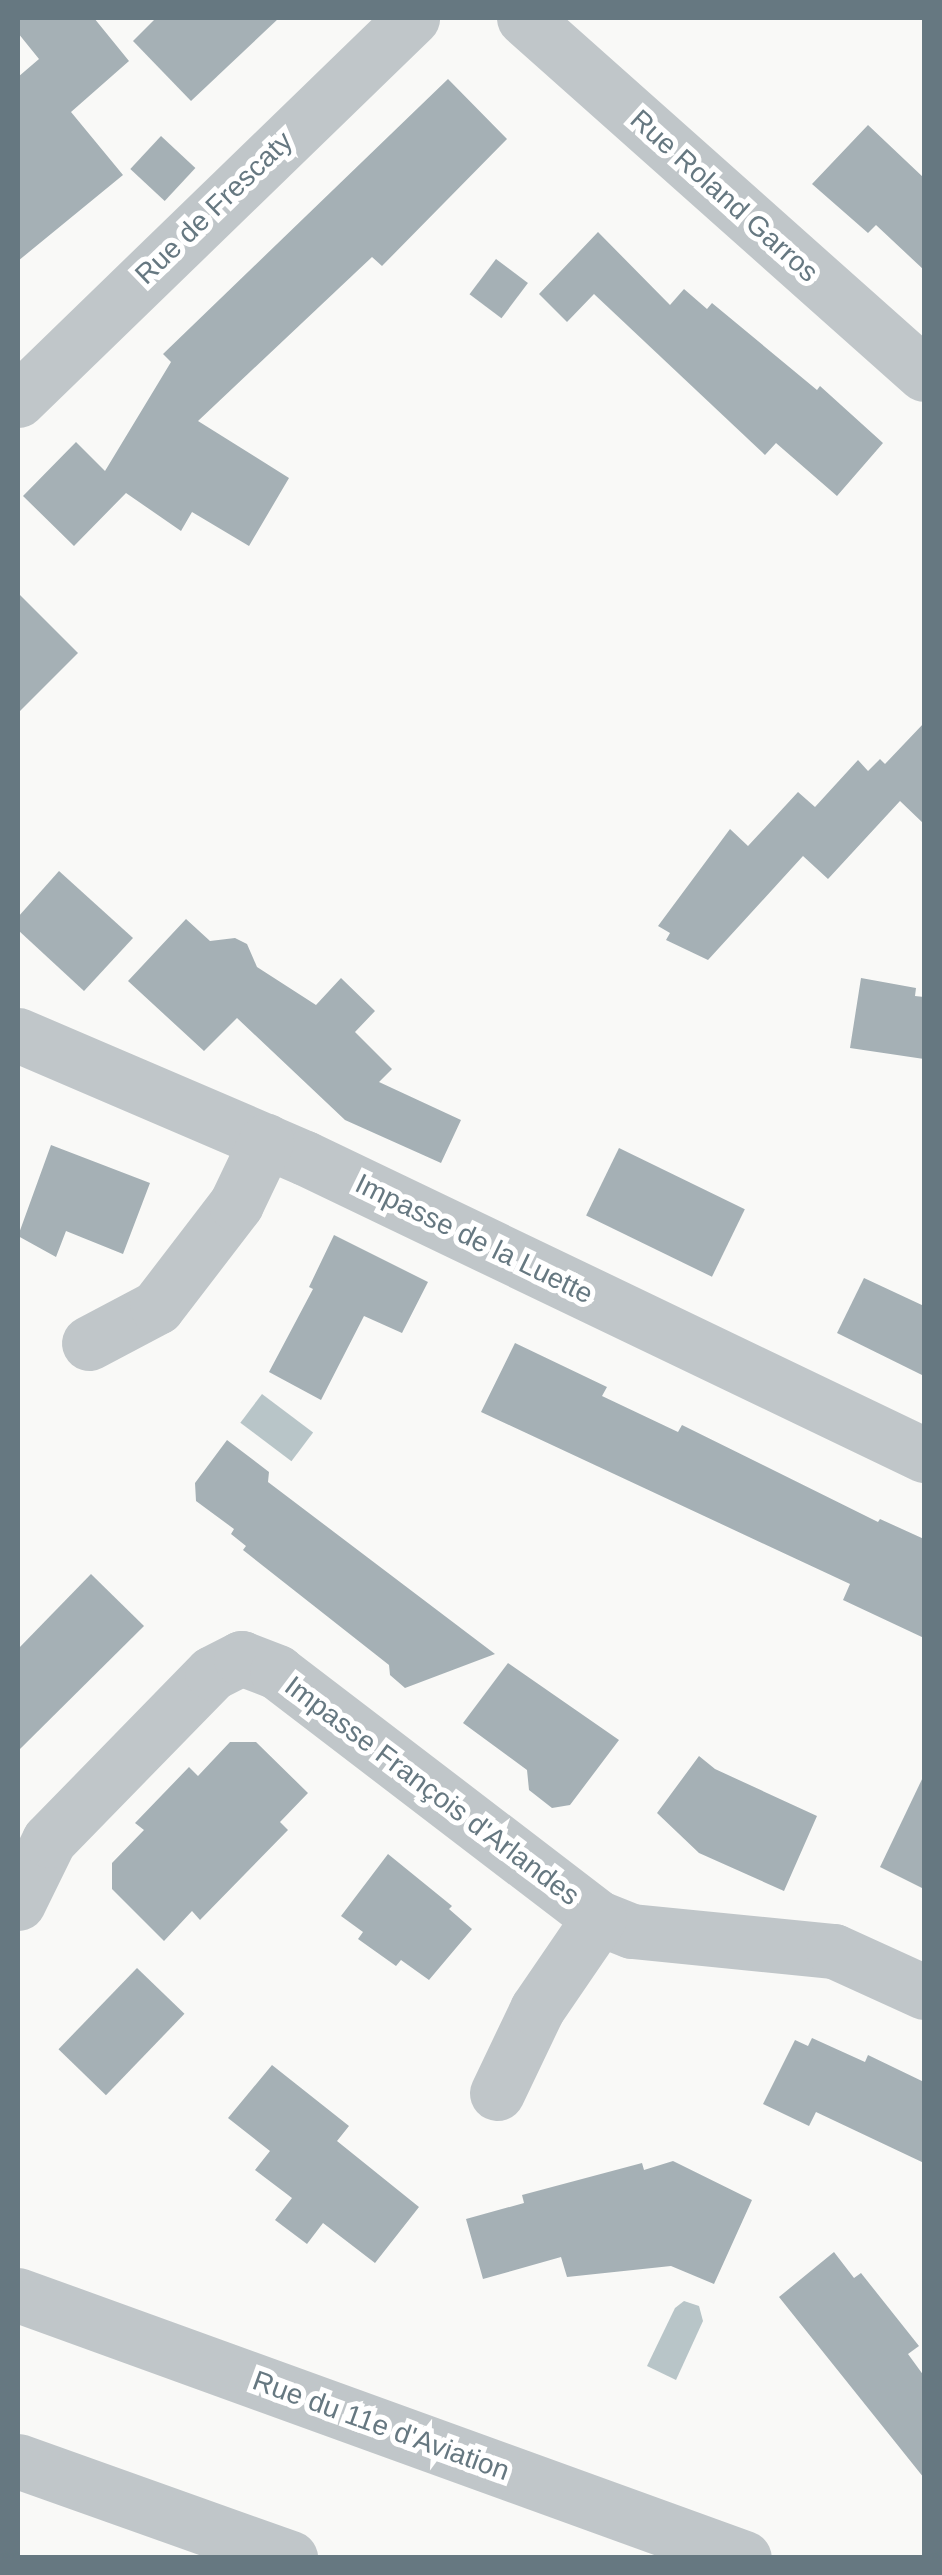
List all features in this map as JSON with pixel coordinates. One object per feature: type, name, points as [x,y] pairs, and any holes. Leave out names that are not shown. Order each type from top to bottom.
[{"type":"street","name":"Rue de Frescaty","points":[[18,400],[412,18]]},
{"type":"street","name":"Rue Roland Garros","points":[[524,18],[924,374]]},
{"type":"street","name":"Impasse de la Luette","points":[[18,1034],[266,1141],[924,1455]]},
{"type":"street","points":[[89,1343],[157,1308],[236,1204],[266,1141]]},
{"type":"street","name":"Impasse François d'Arlandes","points":[[18,1903],[49,1840],[212,1673],[241,1658],[277,1672],[599,1918],[632,1931],[834,1950],[924,1992]]},
{"type":"street","name":"Impasse François d'Arlandes","points":[[497,2093],[536,2009],[599,1918]]},
{"type":"street","name":"Rue du 11e d'Aviation","points":[[18,2294],[744,2558]]},
{"type":"street","points":[[18,2461],[290,2558]]},
{"type":"shaded area","points":[[262,1394],[313,1433],[291,1461],[240,1423]]},
{"type":"shaded area","points":[[684,2301],[699,2306],[703,2321],[676,2380],[647,2366],[675,2308]]},
{"type":"building","points":[[18,18],[94,18],[129,61],[71,112],[123,175],[18,261],[18,77],[39,59],[18,33]]},
{"type":"building","points":[[156,18],[279,18],[191,101],[133,41]]},
{"type":"building","points":[[448,79],[507,139],[382,266],[372,257],[198,421],[289,478],[249,546],[192,512],[181,531],[126,493],[74,546],[23,496],[76,442],[105,471],[171,362],[163,354]]},
{"type":"building","points":[[868,125],[924,178],[924,270],[876,225],[868,233],[812,184]]},
{"type":"building","points":[[161,136],[195,168],[165,201],[130,169]]},
{"type":"building","points":[[598,232],[670,305],[684,289],[707,309],[712,303],[817,390],[820,386],[883,443],[837,496],[776,443],[765,455],[594,294],[567,322],[539,294]]},
{"type":"building","points":[[496,259],[528,283],[501,318],[470,294]]},
{"type":"building","points":[[18,593],[78,653],[18,713]]},
{"type":"building","points":[[924,723],[924,824],[900,801],[828,879],[803,856],[708,960],[666,940],[670,933],[658,926],[730,829],[748,846],[798,792],[815,807],[858,760],[868,771],[880,759],[885,764]]},
{"type":"building","points":[[59,871],[133,938],[84,991],[18,930],[18,917]]},
{"type":"building","points":[[186,919],[210,941],[235,938],[247,944],[257,967],[316,1005],[341,978],[375,1011],[355,1032],[392,1069],[379,1082],[461,1120],[441,1163],[345,1120],[237,1018],[204,1051],[128,981]]},
{"type":"building","points":[[861,978],[916,988],[915,996],[924,997],[924,1059],[850,1048]]},
{"type":"building","points":[[51,1145],[150,1183],[123,1254],[66,1231],[56,1257],[18,1236]]},
{"type":"building","points":[[619,1148],[745,1209],[712,1277],[586,1215]]},
{"type":"building","points":[[334,1235],[428,1282],[402,1333],[364,1316],[321,1400],[269,1372],[313,1289],[309,1287]]},
{"type":"building","points":[[864,1278],[924,1306],[924,1376],[837,1333]]},
{"type":"building","points":[[515,1343],[607,1387],[602,1396],[678,1432],[682,1425],[878,1522],[880,1519],[924,1539],[924,1638],[843,1600],[850,1584],[481,1412]]},
{"type":"building","points":[[227,1440],[269,1472],[268,1482],[495,1654],[405,1688],[390,1675],[389,1665],[243,1550],[246,1546],[231,1534],[234,1529],[196,1501],[195,1483]]},
{"type":"building","points":[[91,1574],[144,1626],[18,1751],[18,1649]]},
{"type":"building","points":[[508,1663],[619,1740],[570,1805],[552,1808],[529,1790],[527,1770],[463,1723]]},
{"type":"building","points":[[230,1742],[256,1742],[308,1793],[280,1822],[288,1830],[200,1920],[192,1911],[164,1941],[112,1889],[112,1863],[144,1830],[135,1823],[189,1767],[198,1776]]},
{"type":"building","points":[[699,1756],[715,1769],[817,1816],[784,1891],[699,1853],[657,1813]]},
{"type":"building","points":[[924,1775],[924,1889],[880,1867]]},
{"type":"building","points":[[388,1854],[452,1906],[449,1909],[472,1929],[429,1980],[401,1960],[396,1966],[358,1939],[363,1932],[341,1916]]},
{"type":"building","points":[[137,1968],[184,2014],[106,2095],[59,2049]]},
{"type":"building","points":[[812,2038],[865,2062],[868,2055],[924,2082],[924,2163],[816,2112],[809,2126],[763,2104],[795,2040],[808,2046]]},
{"type":"building","points":[[272,2065],[349,2126],[337,2141],[419,2207],[375,2263],[323,2223],[307,2244],[275,2220],[292,2198],[255,2170],[270,2151],[228,2118]]},
{"type":"building","points":[[673,2161],[752,2200],[714,2284],[671,2266],[567,2277],[561,2257],[483,2279],[466,2219],[524,2203],[522,2195],[642,2163],[644,2170]]},
{"type":"building","points":[[834,2252],[854,2278],[861,2273],[919,2346],[908,2354],[924,2376],[924,2478],[779,2297]]}]
